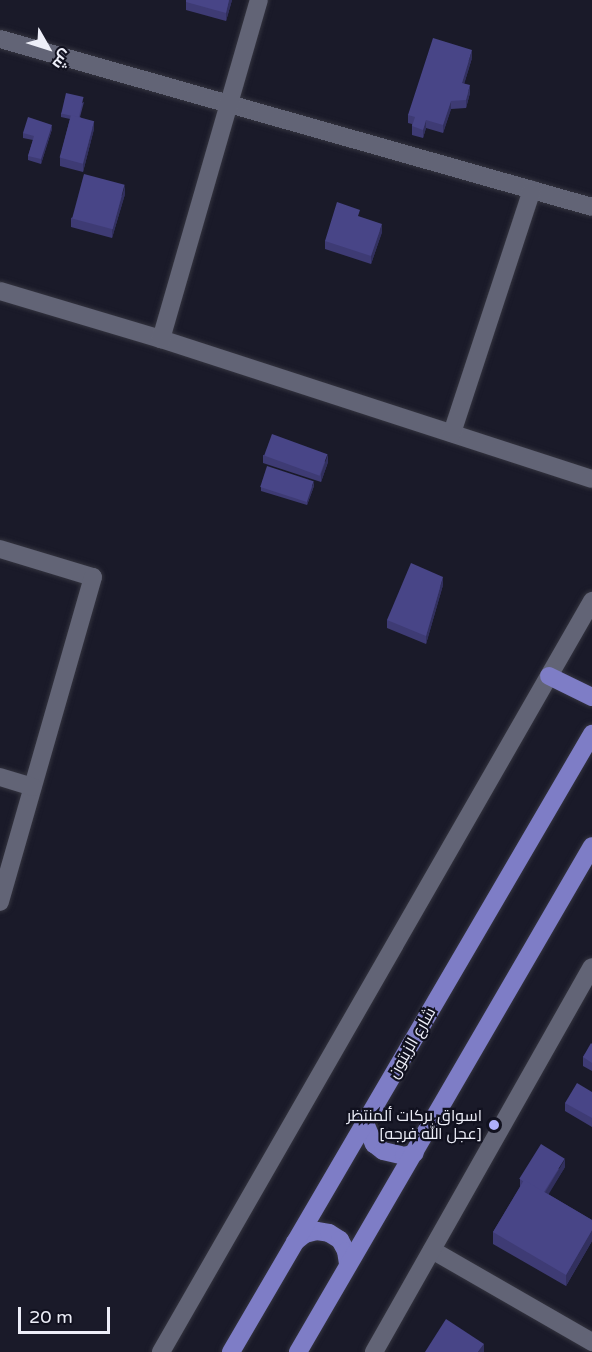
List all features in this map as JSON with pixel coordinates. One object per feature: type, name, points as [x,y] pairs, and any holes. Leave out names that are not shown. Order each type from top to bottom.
[{"type":"main road","points":[[549,676],[592,698]]},
{"type":"main road","name":"شارع الزيتون","points":[[231,1352],[592,734]]},
{"type":"main road","points":[[298,1352],[348,1264],[416,1153],[592,846]]},
{"type":"main road","points":[[365,1124],[374,1144],[383,1151],[404,1156],[416,1153]]},
{"type":"main road","points":[[295,1242],[305,1234],[317,1231],[329,1233],[340,1240],[346,1251],[348,1264]]},
{"type":"street","points":[[161,339],[259,0]]},
{"type":"street","points":[[0,39],[592,207]]},
{"type":"street","points":[[452,433],[532,190]]},
{"type":"street","points":[[0,291],[161,339],[592,478]]},
{"type":"street","points":[[0,549],[93,577],[0,902]]},
{"type":"street","points":[[161,1352],[592,601]]},
{"type":"street","points":[[0,777],[33,787]]},
{"type":"street","points":[[374,1352],[592,968]]},
{"type":"street","points":[[432,1250],[592,1342]]},
{"type":"building","points":[[186,0],[229,0],[226,13],[186,2]]},
{"type":"building","points":[[433,38],[472,50],[462,83],[470,85],[466,100],[451,101],[443,125],[426,120],[423,130],[412,126],[415,117],[408,115]]},
{"type":"building","points":[[66,93],[84,97],[79,118],[61,113]]},
{"type":"building","points":[[71,115],[94,121],[83,164],[60,158]]},
{"type":"building","points":[[28,117],[52,125],[41,159],[28,156],[34,136],[23,133]]},
{"type":"building","points":[[84,174],[125,185],[113,229],[72,218]]},
{"type":"building","points":[[337,202],[360,210],[358,216],[382,224],[371,256],[325,241]]},
{"type":"building","points":[[272,434],[327,454],[320,476],[264,456]]},
{"type":"building","points":[[267,466],[314,481],[307,502],[260,487]]},
{"type":"building","points":[[411,563],[443,577],[426,636],[387,620]]},
{"type":"building","points":[[592,1044],[592,1063],[583,1057]]},
{"type":"building","points":[[577,1083],[592,1092],[592,1118],[565,1103]]},
{"type":"building","points":[[541,1144],[565,1159],[543,1194],[519,1179]]},
{"type":"building","points":[[524,1180],[592,1220],[592,1230],[566,1275],[493,1232]]},
{"type":"building","points":[[446,1319],[484,1344],[478,1352],[425,1352]]},
{"type":"place","name":"اسواق بركات ألمنتظر [عجل الله فرجه]","points":[[494,1125]]}]
